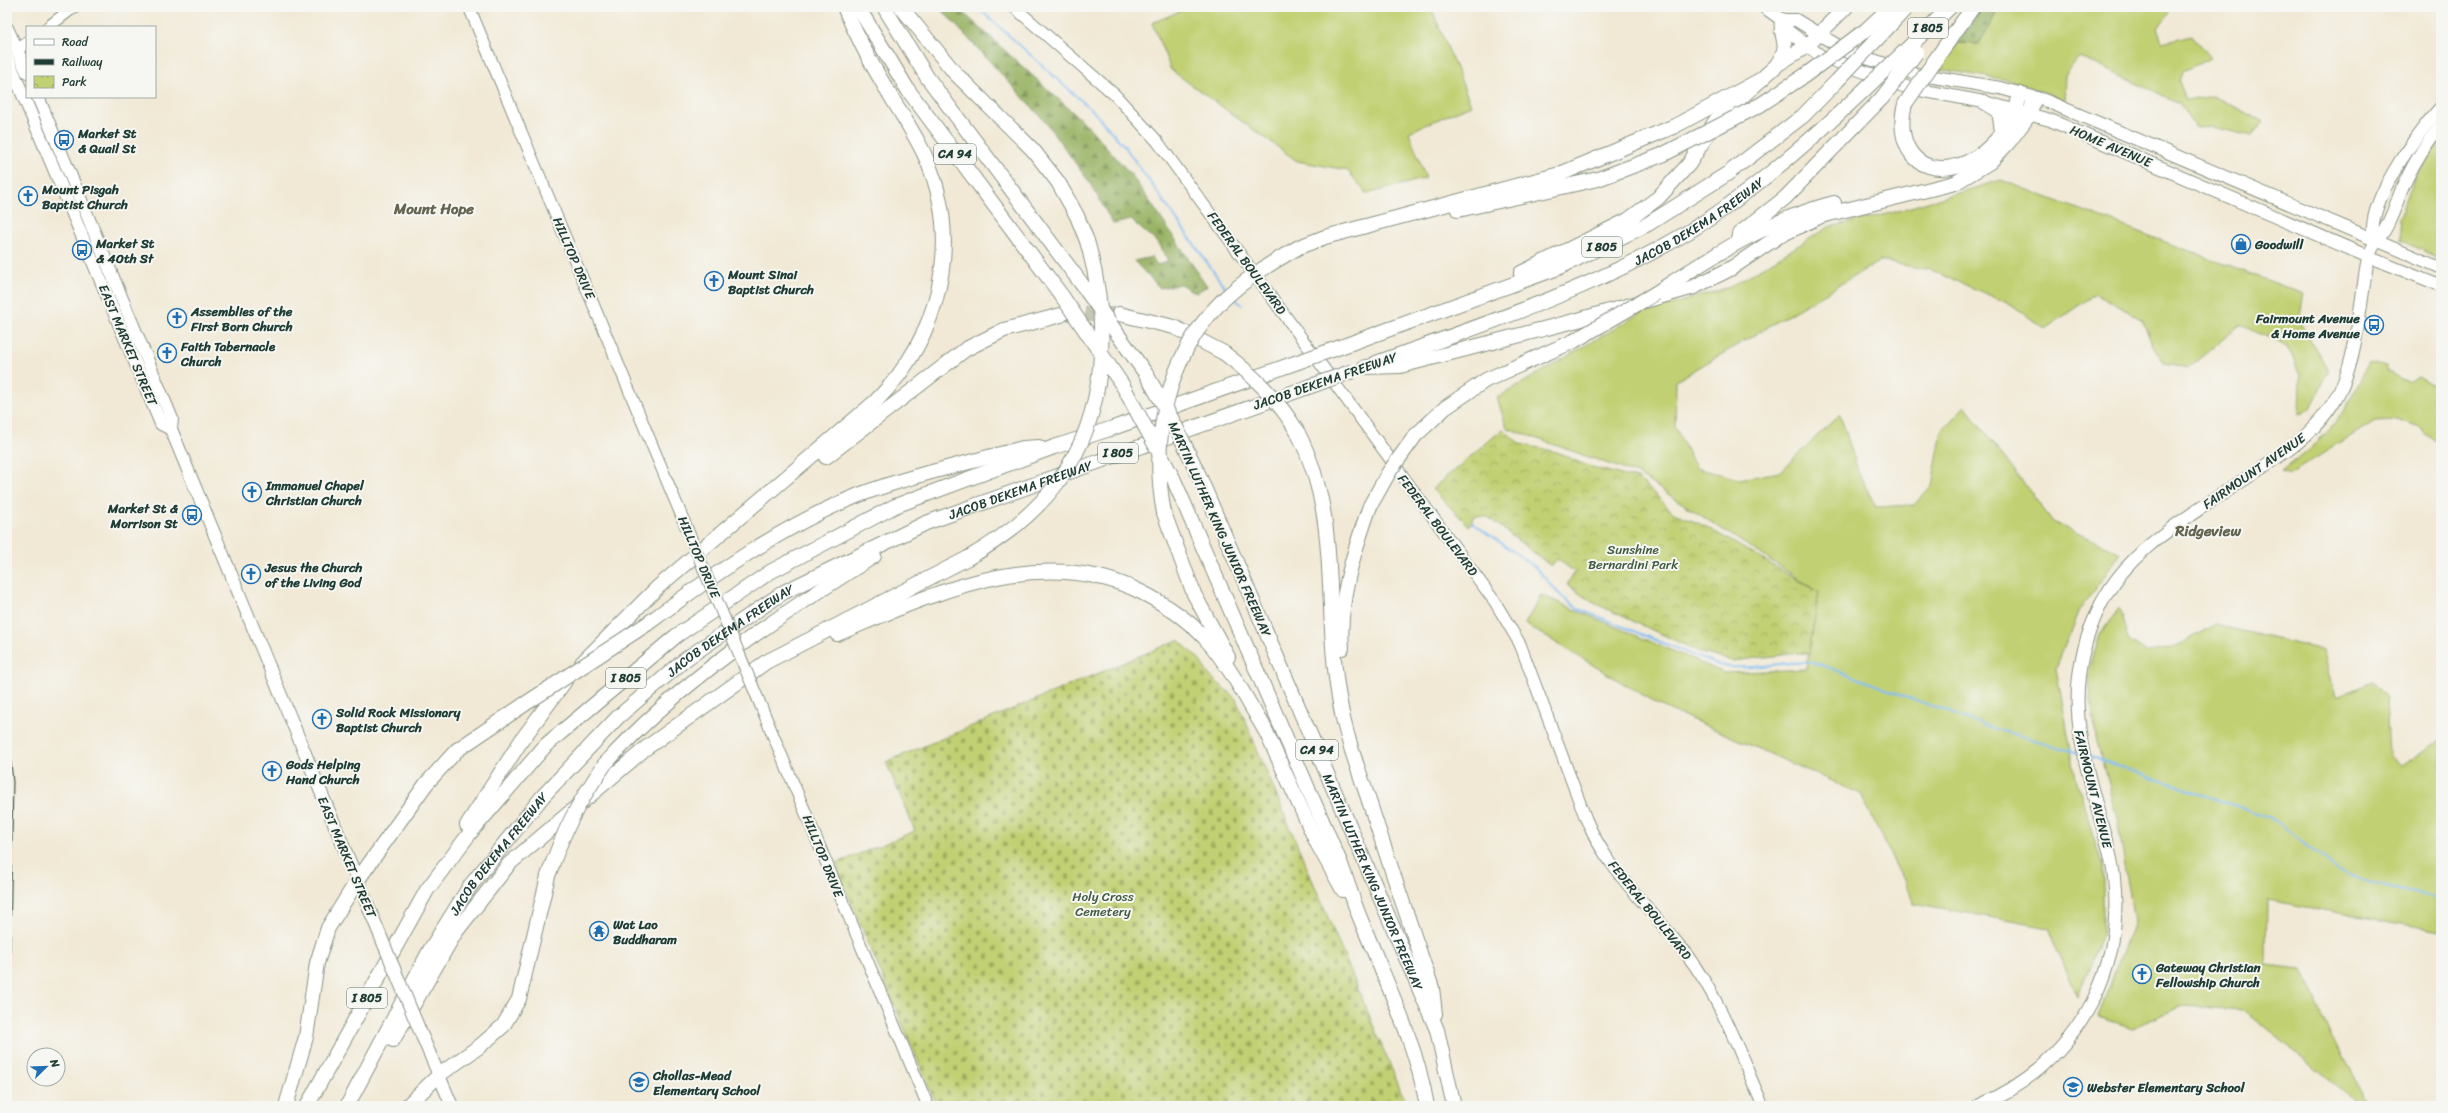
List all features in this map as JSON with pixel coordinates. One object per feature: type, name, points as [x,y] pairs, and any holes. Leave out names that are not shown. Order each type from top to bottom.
[{"type":"highway","points":[[426,890],[520,741],[556,690],[638,606],[722,535],[885,391],[920,343],[932,314],[939,290],[943,263],[944,230],[939,198],[933,176],[916,140],[871,63],[844,7]]},
{"type":"highway","name":"MARTIN LUTHER KING JUNIOR FREEWAY","points":[[858,7],[908,90],[1062,296],[1129,397],[1173,478],[1340,862],[1362,924],[1406,1027],[1416,1056],[1427,1106]]},
{"type":"highway","name":"MARTIN LUTHER KING JUNIOR FREEWAY","points":[[884,7],[927,77],[1081,283],[1146,374],[1174,423],[1197,471],[1437,1030],[1454,1106]]},
{"type":"highway","points":[[350,1106],[384,1054],[454,933],[509,864],[646,748],[756,668],[968,558],[1013,526],[1048,494],[1068,465],[1084,433],[1098,376],[1102,336],[1100,299],[1087,241],[1077,216],[1058,182],[1033,150],[955,73],[902,7]]},
{"type":"highway","points":[[1430,314],[1558,256],[1628,220],[1658,198],[1688,164],[1716,120],[1776,66],[1807,46],[1820,35],[1846,7]]},
{"type":"highway","points":[[1348,231],[1565,187],[1598,179],[1662,155],[1760,105],[1871,34],[1891,7]]},
{"type":"highway","name":"JACOB DEKEMA FREEWAY","points":[[307,1106],[426,890],[470,833],[546,745],[676,636],[770,572],[871,518],[938,489],[1332,350],[1558,268],[1648,224],[1734,170],[1803,116],[1837,81],[1871,34],[1907,7]]},
{"type":"highway","points":[[1705,261],[1785,198],[1882,98],[1911,51],[1950,7]]},
{"type":"highway","points":[[1973,7],[1905,104],[1901,119],[1902,134],[1907,149],[1917,159],[1929,165],[1942,168],[1957,166],[1973,160],[1988,148],[2002,132],[2024,112]]},
{"type":"highway","points":[[1776,66],[1786,50],[1786,40],[1781,27],[1782,20]]},
{"type":"highway","name":"JACOB DEKEMA FREEWAY","points":[[347,1106],[430,950],[470,886],[543,796],[618,717],[687,658],[784,592],[926,523],[1491,322],[1596,278],[1660,247],[1721,210],[1803,148],[1863,91],[1911,51]]},
{"type":"highway","points":[[1362,924],[1317,843],[1266,732],[1194,594],[1164,513],[1160,481],[1161,429],[1171,388],[1186,351],[1211,314],[1234,290],[1265,267],[1299,247],[1348,231],[1560,174],[1675,126],[1762,79]]},
{"type":"highway","points":[[1359,369],[1400,366],[1669,295],[1716,277],[1779,236],[1821,216],[1955,183],[1990,162],[2008,143],[2024,112],[2027,96]]},
{"type":"highway","points":[[1984,102],[1999,111],[2002,132]]},
{"type":"highway","points":[[1353,756],[1341,635],[1347,583],[1370,506],[1389,472],[1415,436],[1445,408],[1486,380],[1574,341],[1656,293],[1705,261],[1771,224],[1813,208],[1872,196],[1927,190]]},
{"type":"highway","points":[[1119,314],[1174,327],[1224,353],[1258,380],[1282,409],[1298,433],[1316,475],[1324,504],[1337,687],[1353,756],[1432,988],[1437,1030]]},
{"type":"highway","points":[[722,535],[966,349],[1004,330],[1061,315]]},
{"type":"highway","points":[[286,1106],[306,1037],[316,963],[328,928],[357,881],[426,784],[457,750],[647,624],[753,550],[799,523],[839,504],[895,483],[1023,448],[1054,447]]},
{"type":"highway","points":[[408,1106],[439,1075],[480,1046],[503,1026],[519,999],[548,876],[563,834],[583,796],[605,764],[630,737],[698,679],[791,609],[926,523]]},
{"type":"highway","points":[[792,648],[824,639],[924,599],[1000,576],[1033,570],[1086,574],[1132,587],[1160,602],[1189,623],[1223,662],[1266,732]]},
{"type":"main road","points":[[49,26],[74,7]]},
{"type":"main road","name":"HILLTOP DRIVE","points":[[469,7],[928,1106]]},
{"type":"main road","name":"FEDERAL BOULEVARD","points":[[1014,7],[1115,95],[1156,140],[1495,602],[1520,644],[1588,823],[1597,841],[1618,874],[1686,954],[1702,977],[1726,1019],[1763,1106]]},
{"type":"main road","name":"HOME AVENUE","points":[[1764,7],[1782,20],[1788,31],[1821,56],[1909,88],[1984,102],[2050,120],[2369,257],[2441,286]]},
{"type":"main road","name":"HOME AVENUE","points":[[1782,20],[1796,20],[1848,52],[1916,74],[2000,88],[2027,96],[2104,124],[2441,268]]},
{"type":"main road","points":[[7,28],[22,46],[26,67]]},
{"type":"main road","points":[[7,42],[22,46]]},
{"type":"main road","name":"EAST MARKET STREET","points":[[7,57],[162,424],[171,429]]},
{"type":"main road","name":"EAST MARKET STREET","points":[[38,98],[166,405],[172,420],[171,429],[357,881],[452,1106]]},
{"type":"main road","name":"FAIRMOUNT AVENUE","points":[[1978,1106],[2004,1095],[2031,1076],[2071,1038],[2099,990],[2108,965],[2115,920],[2114,878],[2104,834],[2079,741],[2076,720],[2080,663],[2092,623],[2101,602],[2125,569],[2168,529],[2298,443],[2329,411],[2342,388],[2353,358],[2369,257],[2375,240],[2373,225],[2384,192],[2403,160],[2441,107]]},
{"type":"main road","name":"FAIRMOUNT AVENUE","points":[[2375,240],[2384,232],[2407,178],[2429,140],[2441,125]]},
{"type":"green space","points":[[939,7],[957,7],[1088,126],[1133,177],[1207,286],[1196,293],[1180,284],[1160,288],[1134,261],[1152,257],[1157,265],[1168,262],[1160,245],[1131,220],[1113,224],[1090,183],[1044,120]]},
{"type":"green space","points":[[1190,7],[1431,7],[1471,105],[1409,132],[1426,178],[1367,194],[1347,170],[1297,161],[1171,70],[1152,23]]},
{"type":"green space","points":[[1983,7],[2000,7],[1979,44],[1958,43]]},
{"type":"green space","points":[[2000,7],[2174,7],[2157,28],[2162,42],[2192,35],[2211,58],[2183,71],[2179,81],[2186,101],[2213,96],[2263,121],[2251,136],[2212,127],[2196,128],[2179,103],[2079,57],[2065,75],[2064,100],[2014,81],[1937,69],[1958,43],[1979,44]]},
{"type":"green space","points":[[2441,140],[2441,259],[2401,240],[2399,219],[2416,175]]},
{"type":"green space","points":[[2001,180],[2304,294],[2299,321],[2329,371],[2311,408],[2299,415],[2300,376],[2288,346],[2240,325],[2188,368],[2165,364],[2152,344],[2142,319],[2095,294],[2045,329],[2012,305],[1931,270],[1880,261],[1676,381],[1675,427],[1696,468],[1739,479],[1780,472],[1840,414],[1859,474],[1876,507],[1914,505],[1932,485],[1942,430],[1965,406],[2053,522],[2121,553],[2078,612],[2056,668],[2076,778],[2103,868],[2103,931],[2078,997],[2048,928],[1914,903],[1861,794],[1659,705],[1525,624],[1541,595],[1724,673],[1806,669],[1819,592],[1637,474],[1507,428],[1497,398],[1639,314],[1730,287],[1829,227],[1891,213]]},
{"type":"green space","points":[[2368,362],[2386,366],[2386,371],[2409,382],[2418,376],[2441,389],[2441,447],[2420,428],[2396,420],[2375,421],[2290,474],[2281,471],[2311,447],[2334,424],[2352,397]]},
{"type":"green space","name":"Sunshine Bernardini Park","points":[[1503,429],[1520,444],[1557,452],[1585,465],[1640,480],[1674,513],[1705,526],[1819,592],[1809,653],[1733,661],[1704,654],[1592,602],[1567,585],[1575,572],[1557,559],[1551,566],[1488,517],[1475,516],[1469,526],[1432,489]]},
{"type":"green space","points":[[2119,607],[2128,639],[2147,652],[2171,648],[2216,625],[2323,650],[2336,697],[2372,682],[2386,696],[2389,755],[2400,766],[2441,740],[2441,931],[2267,900],[2266,965],[2302,969],[2332,1038],[2350,1068],[2366,1106],[2361,1106],[2244,1010],[2183,1006],[2133,1028],[2098,1017],[2134,921],[2118,823],[2096,738],[2088,674],[2100,635]]},
{"type":"green space","name":"Holy Cross Cemetery","points":[[1178,640],[1198,658],[1209,675],[1236,699],[1406,1103],[1399,1106],[937,1106],[835,864],[915,831],[886,762]]},
{"type":"waterway","points":[[977,7],[1094,112],[1125,147],[1226,289]]},
{"type":"waterway","points":[[1233,297],[1242,305]]},
{"type":"waterway","points":[[1471,522],[1535,567],[1561,596],[1579,609],[1715,664],[1728,667],[1754,667],[1792,663],[1819,664],[1986,726],[2079,753]]},
{"type":"waterway","points":[[2089,756],[2266,816],[2286,829],[2323,859],[2353,877],[2378,885],[2441,899]]},
{"type":"tunnel","points":[[1064,314],[1119,314]]},
{"type":"tram line","points":[[7,723],[13,782],[7,1106]]},
{"type":"railway","points":[[7,753],[7,873]]},
{"type":"place","name":"Market St & Quail St","points":[[64,140]]},
{"type":"place","name":"Mount Pisgah Baptist Church","points":[[28,196]]},
{"type":"place","name":"Goodwill","points":[[2241,244]]},
{"type":"place","name":"Market St & 40th St","points":[[82,250]]},
{"type":"place","name":"Mount Sinai Baptist Church","points":[[714,281]]},
{"type":"place","name":"Assemblies of the First Born Church","points":[[177,318]]},
{"type":"place","name":"Fairmount Avenue & Home Avenue","points":[[2374,325]]},
{"type":"place","name":"Faith Tabernacle Church","points":[[167,353]]},
{"type":"place","name":"Immanuel Chapel Christian Church","points":[[252,492]]},
{"type":"place","name":"Market St & Morrison St","points":[[192,515]]},
{"type":"place","name":"Jesus the Church of the Living God","points":[[251,574]]},
{"type":"place","name":"Solid Rock Missionary Baptist Church","points":[[322,719]]},
{"type":"place","name":"Gods Helping Hand Church","points":[[272,771]]},
{"type":"place","name":"Wat Lao Buddharam","points":[[599,931]]},
{"type":"place","name":"Gateway Christian Fellowship Church","points":[[2142,974]]},
{"type":"place","name":"Chollas-Mead Elementary School","points":[[639,1082]]},
{"type":"place","name":"Webster Elementary School","points":[[2073,1087]]},
{"type":"district","name":"Mount Hope","points":[[434,209]]},
{"type":"district","name":"Ridgeview","points":[[2208,531]]}]
